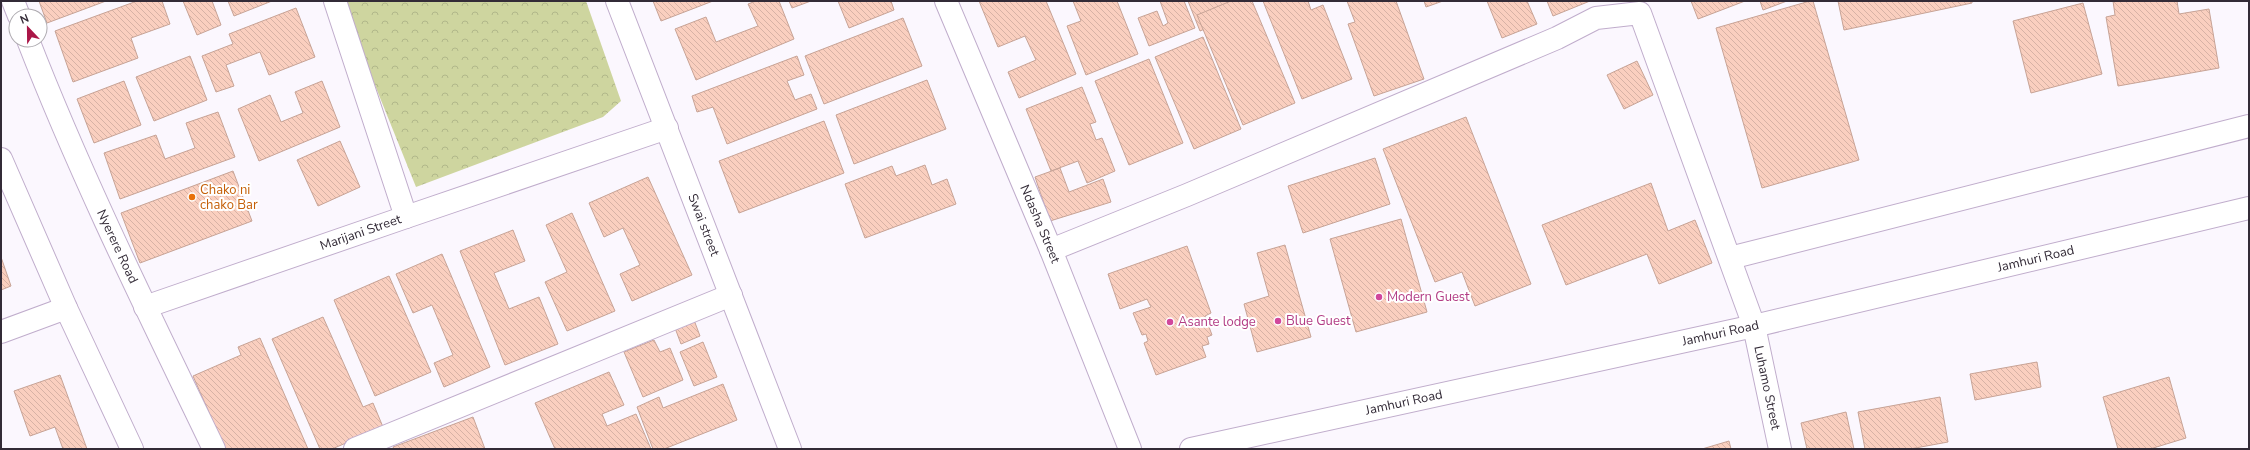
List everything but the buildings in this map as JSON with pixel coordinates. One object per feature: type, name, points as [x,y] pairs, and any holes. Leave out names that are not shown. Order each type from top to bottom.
[{"type":"main road","name":"Marijani Street","points":[[146,307],[406,217],[335,1]]},
{"type":"main road","name":"Swai street","points":[[618,1],[790,449]]},
{"type":"main road","name":"Ndasha Street","points":[[946,1],[1051,250],[1130,449]]},
{"type":"main road","name":"Luhamo Street","points":[[1051,250],[1187,195],[1550,41],[1596,18],[1640,13],[1754,326],[1780,449]]},
{"type":"main road","name":"Nyerere Road","points":[[31,48],[52,102],[146,307],[214,449]]},
{"type":"main road","points":[[1730,258],[2249,126]]},
{"type":"main road","points":[[406,217],[667,128]]},
{"type":"main road","points":[[1,159],[66,308],[132,449]]},
{"type":"main road","name":"Jamhuri Road","points":[[1191,449],[1754,326],[2249,208]]},
{"type":"main road","points":[[355,449],[731,295]]},
{"type":"main road","points":[[1,332],[66,308]]},
{"type":"green space","points":[[341,1],[586,1],[621,101],[603,117],[416,187]]},
{"type":"place","name":"Chako ni chako Bar","points":[[192,197]]},
{"type":"place","name":"Modern Guest","points":[[1379,297]]},
{"type":"place","name":"Blue Guest","points":[[1278,321]]},
{"type":"place","name":"Asante lodge","points":[[1170,322]]}]
